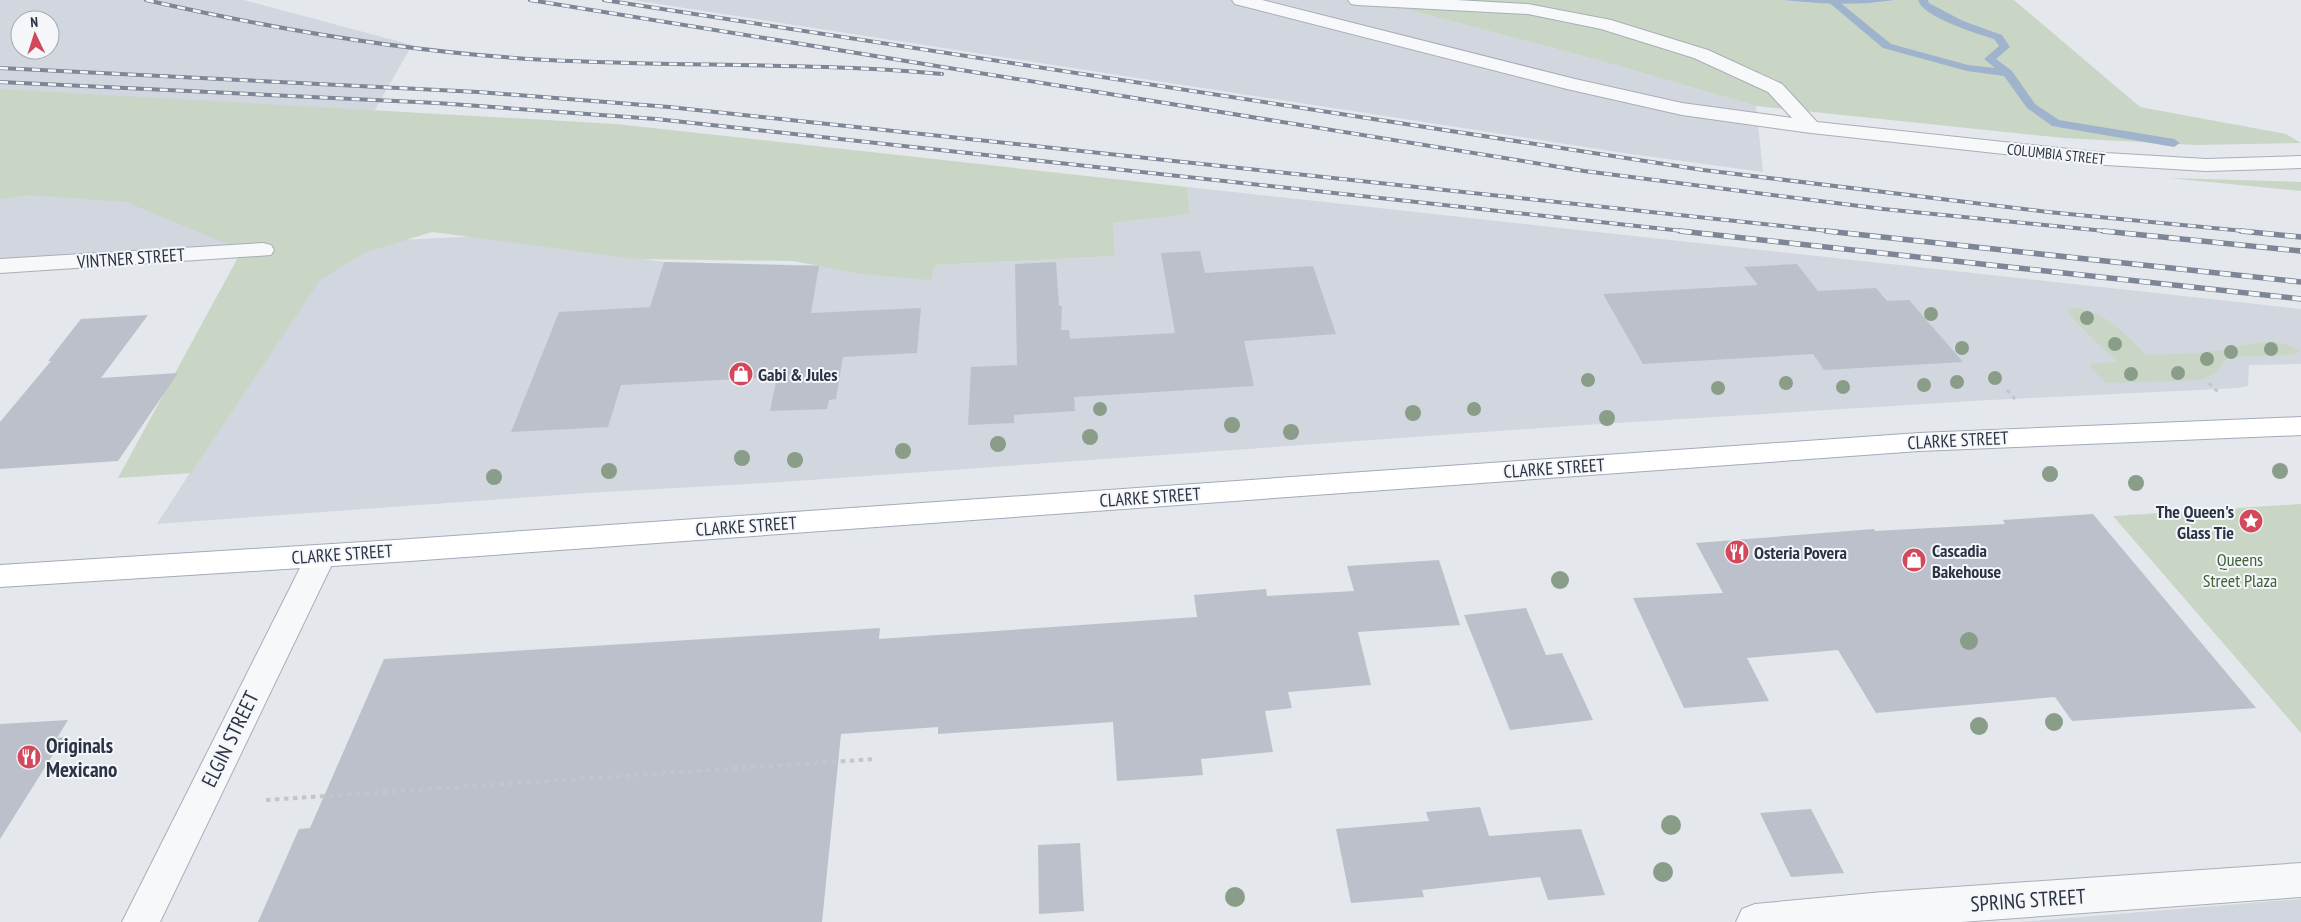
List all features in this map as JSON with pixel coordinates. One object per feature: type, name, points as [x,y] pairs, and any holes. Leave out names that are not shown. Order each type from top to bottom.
[{"type":"main road","name":"CLARKE STREET","points":[[0,576],[321,556],[1909,443],[2301,426]]},
{"type":"street","name":"COLUMBIA STREET","points":[[1241,0],[1574,85],[1682,109],[1811,127],[2106,159],[2206,165],[2301,162]]},
{"type":"street","points":[[1301,14],[1357,0],[1528,9],[1605,24],[1701,54],[1775,88],[1811,127]]},
{"type":"street","name":"VINTNER STREET","points":[[0,266],[263,250]]},
{"type":"street","name":"ELGIN STREET","points":[[141,922],[321,556]]},
{"type":"street","name":"SPRING STREET","points":[[1755,922],[1893,909],[2301,880]]},
{"type":"path","points":[[266,800],[875,759]]},
{"type":"shaded area","points":[[0,0],[244,0],[412,45],[320,206],[339,243],[483,236],[664,262],[798,265],[934,265],[1115,256],[1113,223],[1190,214],[1187,187],[2301,309],[2301,364],[2249,365],[2248,386],[2238,388],[1989,400],[1584,425],[157,524],[338,243],[0,263]]},
{"type":"shaded area","points":[[633,0],[1372,0],[1605,62],[1756,106],[1763,172],[1624,153]]},
{"type":"shaded area","points":[[2301,899],[2301,922],[2020,922]]},
{"type":"green space","points":[[1372,0],[1782,0],[1812,3],[1875,3],[1895,0],[2014,0],[2140,107],[2286,134],[2301,143],[2197,145],[2064,138],[1756,106],[1605,62]]},
{"type":"green space","points":[[0,89],[616,124],[1187,187],[1190,214],[1113,223],[1115,256],[935,265],[931,280],[861,274],[793,261],[636,259],[432,232],[366,252],[320,280],[191,473],[118,478],[242,250],[126,202],[30,195],[0,199]]},
{"type":"green space","points":[[2169,178],[2301,182],[2301,191]]},
{"type":"green space","points":[[2075,308],[2096,313],[2105,318],[2146,355],[2206,352],[2270,342],[2291,346],[2300,352],[2288,355],[2228,357],[2214,374],[2200,380],[2106,383],[2091,368],[2091,364],[2117,362],[2075,321],[2067,309]]},
{"type":"green space","name":"Queens Street Plaza","points":[[2301,504],[2301,733],[2113,516]]},
{"type":"water","points":[[1782,0],[1895,0],[1839,4]]},
{"type":"building","points":[[1200,251],[1205,273],[1313,266],[1336,334],[1244,341],[1254,386],[1074,397],[1075,411],[1014,415],[1014,423],[968,425],[971,367],[1017,365],[1015,264],[1056,262],[1059,306],[1062,306],[1061,330],[1069,330],[1070,339],[1175,333],[1161,253]]},
{"type":"building","points":[[664,262],[819,266],[811,313],[921,308],[917,353],[843,357],[836,399],[829,400],[827,409],[770,411],[777,377],[621,385],[608,427],[511,432],[559,312],[650,307]]},
{"type":"building","points":[[1797,264],[1818,291],[1876,288],[1887,301],[1909,300],[1963,362],[1824,370],[1813,354],[1643,364],[1603,294],[1758,285],[1744,267]]},
{"type":"building","points":[[148,315],[101,378],[178,373],[118,461],[0,469],[0,422],[51,361],[48,361],[81,319]]},
{"type":"building","points":[[2093,514],[2256,708],[2072,721],[2055,697],[1876,713],[1838,650],[1747,658],[1769,701],[1684,708],[1633,598],[1723,593],[1696,543],[1874,529],[1875,531],[2005,524],[2003,520]]},
{"type":"building","points":[[1439,560],[1460,625],[1358,632],[1371,685],[1288,692],[1292,708],[1265,711],[1273,752],[1201,759],[1203,775],[1117,781],[1113,722],[938,734],[938,727],[841,734],[822,922],[258,922],[299,829],[310,828],[384,659],[880,628],[879,639],[1197,617],[1194,595],[1266,589],[1267,596],[1354,591],[1347,566]]},
{"type":"building","points":[[1526,608],[1546,655],[1562,653],[1593,720],[1510,730],[1464,615]]},
{"type":"building","name":"Originals Mexicano","points":[[68,720],[57,738],[64,737],[0,839],[0,724]]},
{"type":"building","points":[[1480,807],[1489,836],[1581,829],[1605,895],[1548,900],[1540,877],[1422,890],[1424,897],[1351,903],[1336,829],[1429,821],[1426,812]]},
{"type":"building","points":[[1811,809],[1844,873],[1791,877],[1760,813]]},
{"type":"building","points":[[1080,843],[1084,911],[1039,914],[1038,845]]},
{"type":"waterway","points":[[1831,0],[1887,46],[1967,68],[2008,73],[2031,106],[2056,123],[2174,143]]},
{"type":"waterway","points":[[1923,0],[1924,4],[1950,19],[1998,37],[2005,47],[1989,59],[2006,71]]},
{"type":"railway","points":[[146,0],[245,21],[346,39],[497,57],[597,62],[794,66],[942,74]]},
{"type":"railway","points":[[530,0],[1584,171],[1883,209],[2115,232]]},
{"type":"railway","points":[[604,0],[1703,170],[2048,212],[2254,232]]},
{"type":"railway","points":[[0,68],[478,92],[669,107],[1838,232]]},
{"type":"railway","points":[[0,82],[437,103],[656,119],[1692,232]]},
{"type":"railway","points":[[1680,231],[2301,299]]},
{"type":"railway","points":[[1826,231],[2301,282]]},
{"type":"railway","points":[[2103,231],[2301,251]]},
{"type":"railway","points":[[2241,231],[2301,237]]},
{"type":"place","name":"Gabi & Jules","points":[[741,374]]},
{"type":"place","name":"The Queen's Glass Tie","points":[[2251,521]]},
{"type":"place","name":"Osteria Povera","points":[[1737,552]]},
{"type":"place","name":"Cascadia Bakehouse","points":[[1914,560]]},
{"type":"place","name":"Originals Mexicano","points":[[29,757]]}]
